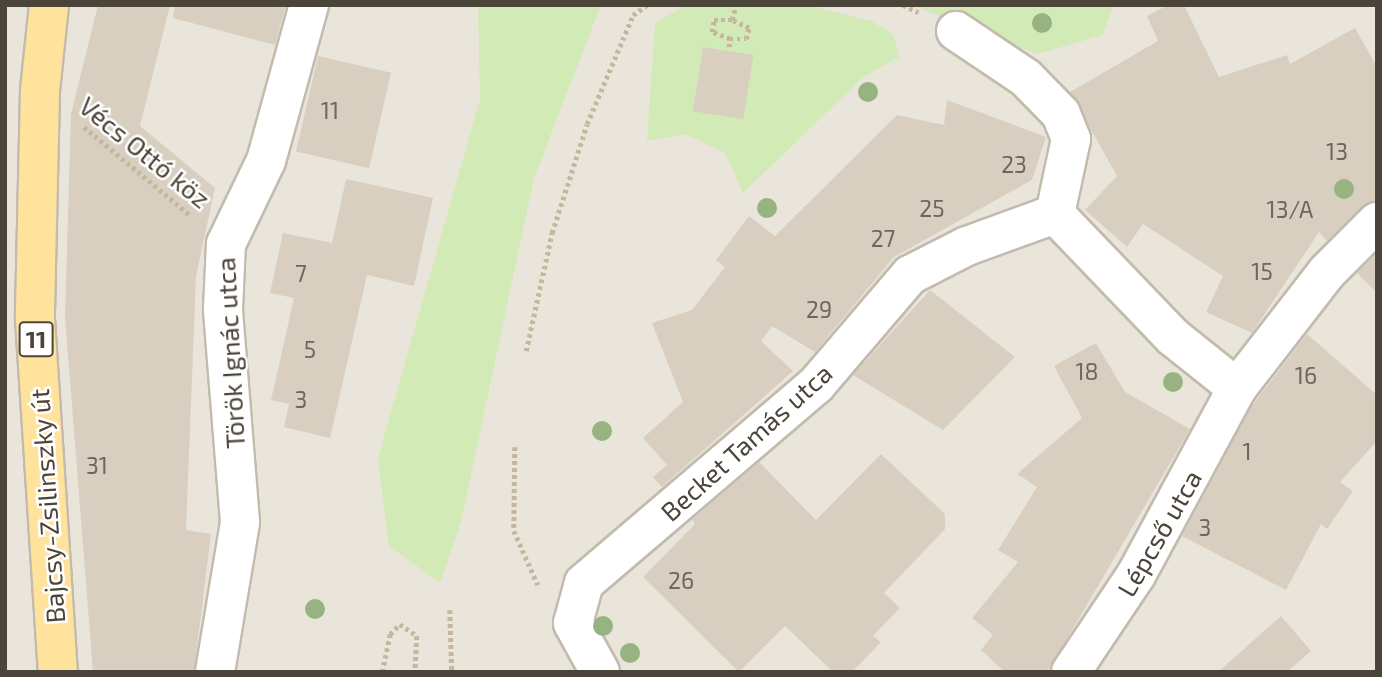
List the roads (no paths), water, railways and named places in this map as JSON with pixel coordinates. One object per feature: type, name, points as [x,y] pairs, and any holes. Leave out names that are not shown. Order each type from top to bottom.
[{"type":"main road","name":"Bajcsy-Zsilinszky út","points":[[49,5],[40,91],[35,320],[58,672]]},
{"type":"street","name":"Török Ignác utca","points":[[215,672],[240,522],[223,309],[226,244],[266,161],[309,5]]},
{"type":"street","points":[[956,31],[1026,78],[1061,114],[1071,139],[1055,214],[1173,337],[1237,388],[1327,272],[1377,222]]},
{"type":"street","name":"Becket Tamás utca","points":[[597,670],[573,623],[584,583],[816,384],[910,275],[967,246],[1055,214]]},
{"type":"street","name":"Lépcső utca","points":[[1071,672],[1136,575],[1237,388]]}]
